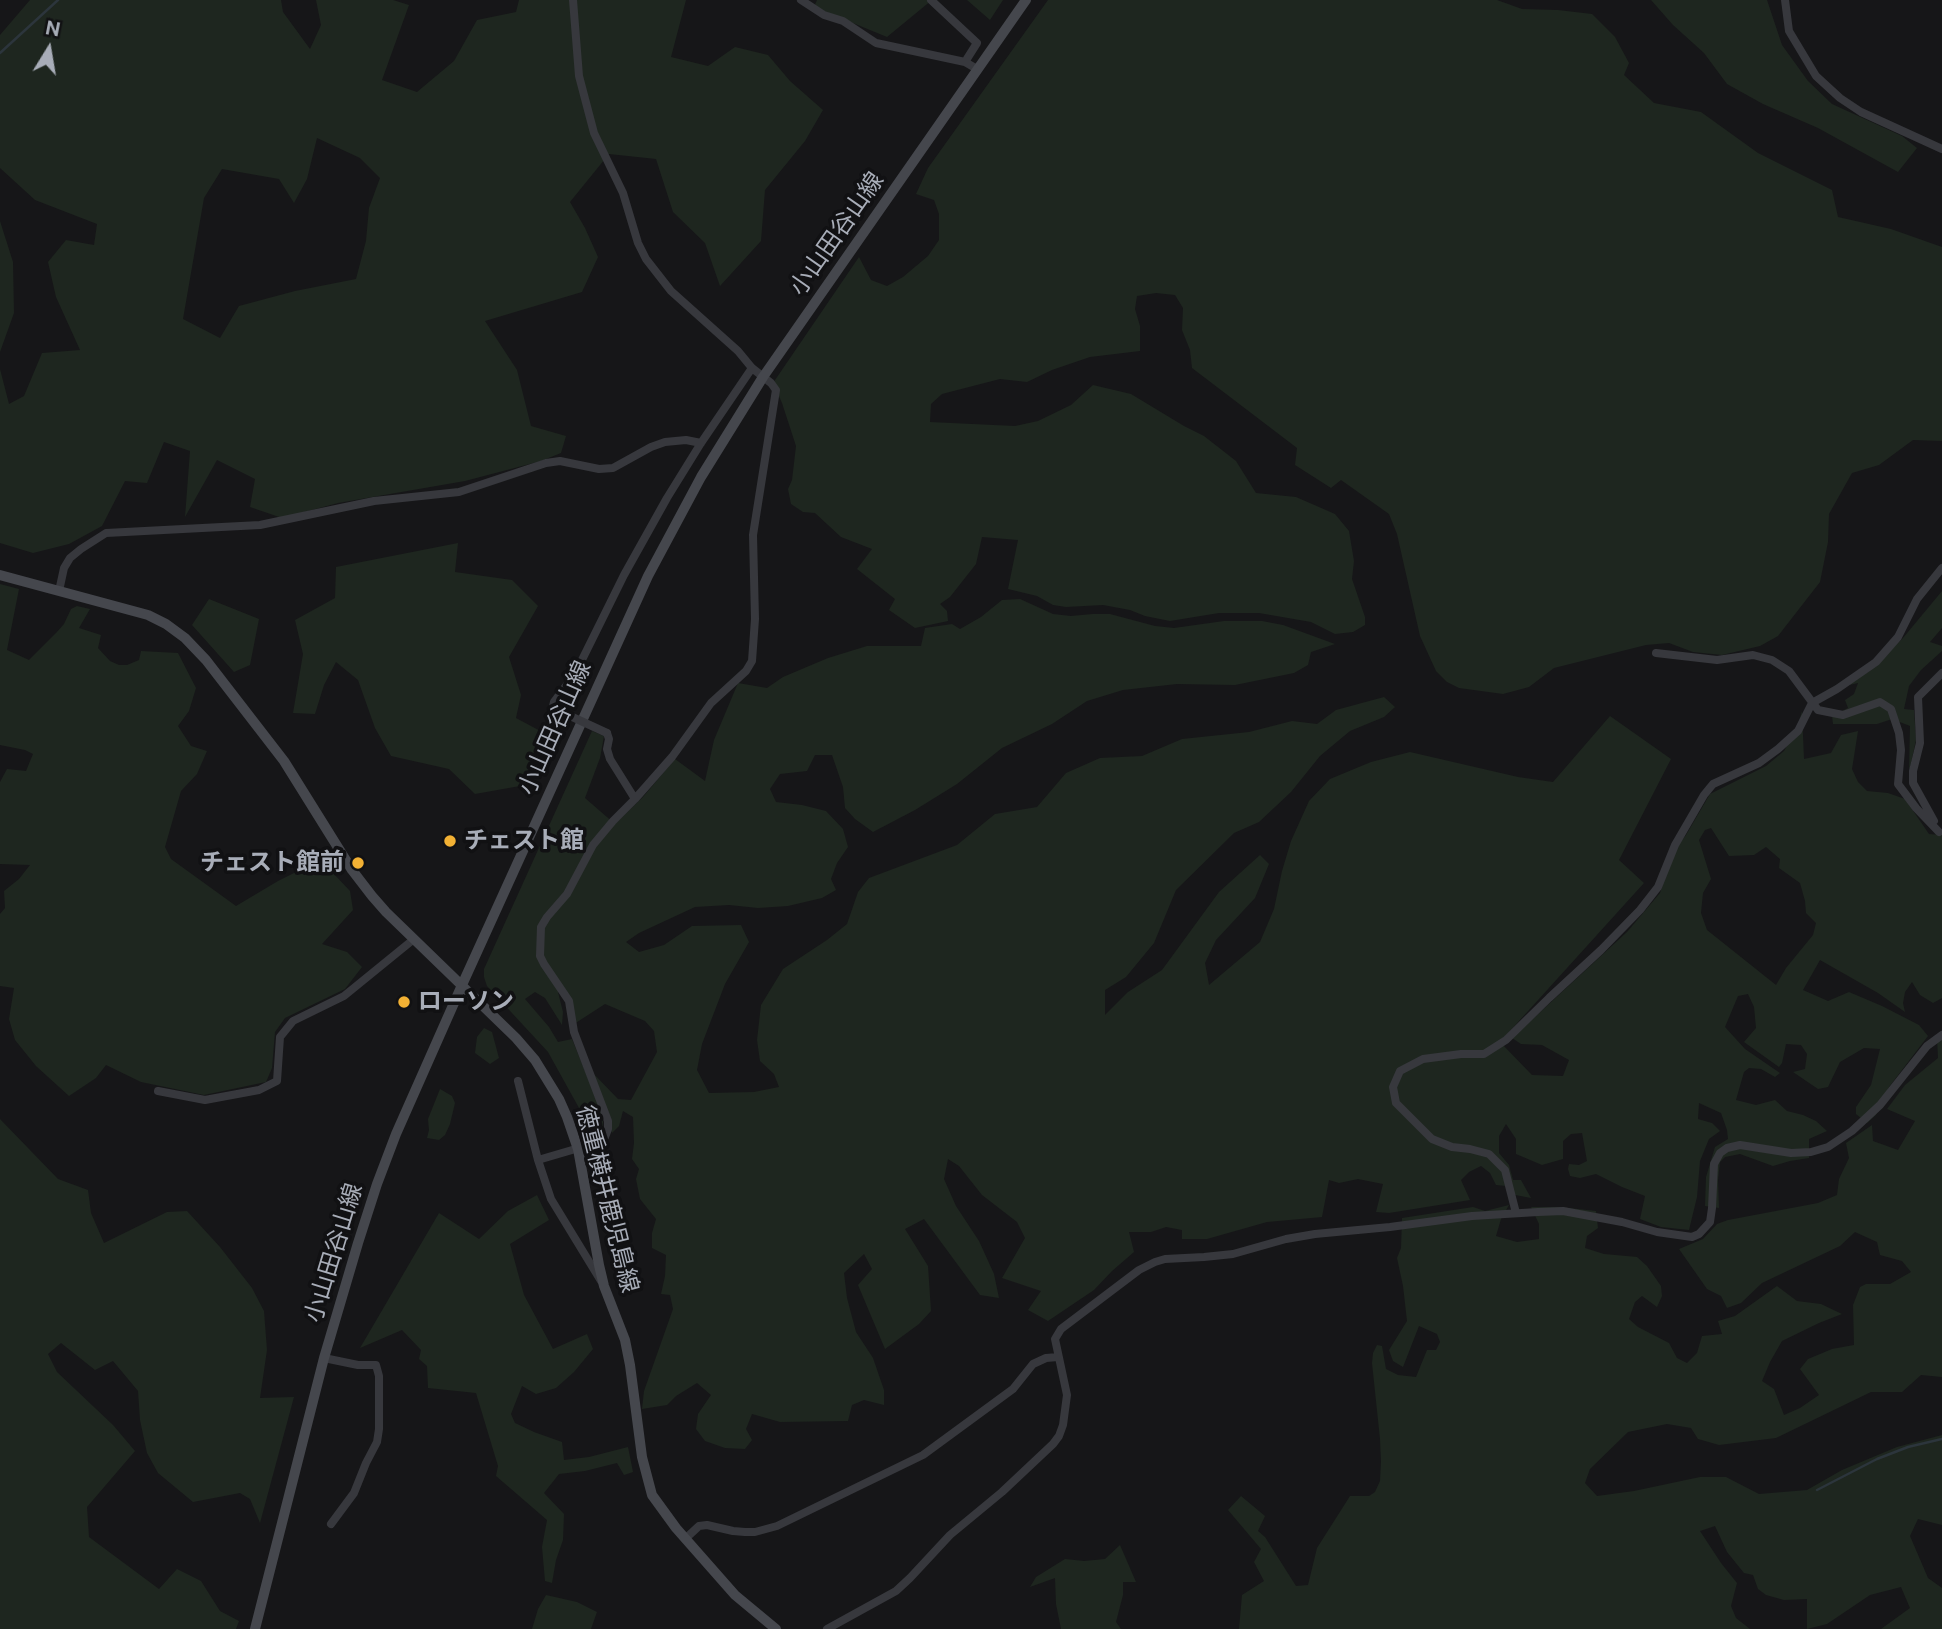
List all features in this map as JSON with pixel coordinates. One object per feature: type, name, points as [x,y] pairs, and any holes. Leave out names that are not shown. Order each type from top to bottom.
[{"type":"main road","name":"小山田谷山線","points":[[255,1629],[324,1358],[377,1184],[396,1134],[462,985],[648,576],[701,477],[763,377],[1026,0]]},
{"type":"main road","name":"徳重横井鹿児島線","points":[[0,575],[148,615],[185,638],[206,660],[284,761],[352,870],[372,896],[535,1060],[559,1099],[578,1149],[604,1286],[625,1340],[648,1483],[657,1504],[685,1538],[735,1595],[776,1629]]},
{"type":"street","points":[[538,1160],[596,1143],[605,1137],[608,1121],[574,1032],[569,1001],[540,956],[541,927],[567,894],[593,845],[686,740],[711,703],[746,671],[752,661],[755,619],[753,534],[776,390],[671,290],[656,274],[638,243],[623,192],[594,133],[588,112],[579,76],[573,0]]},
{"type":"street","points":[[801,0],[824,15],[843,21],[876,43],[965,62],[977,69]]},
{"type":"street","points":[[931,0],[976,43],[965,62]]},
{"type":"street","points":[[1785,0],[1789,31],[1816,76],[1840,98],[1861,111],[1942,149]]},
{"type":"street","points":[[635,799],[610,759],[607,733],[555,709],[554,702],[575,674],[629,565],[701,443],[752,368]]},
{"type":"street","points":[[59,591],[64,568],[70,558],[106,533],[260,525],[374,501],[459,492],[546,463],[559,461],[613,468],[665,442],[686,440],[701,443]]},
{"type":"street","points":[[1516,1213],[1505,1170],[1489,1154],[1452,1147],[1432,1139],[1396,1102],[1394,1087],[1400,1071],[1423,1059],[1484,1054],[1506,1040],[1640,910],[1658,887],[1675,845],[1713,784],[1759,763],[1778,749],[1798,731],[1812,703],[1876,662],[1898,636],[1917,599],[1942,568]]},
{"type":"street","points":[[1656,653],[1717,660],[1753,655],[1772,660],[1789,671],[1818,710],[1843,715],[1880,702],[1891,709],[1899,733],[1901,750],[1898,784],[1916,808],[1941,833]]},
{"type":"street","points":[[1941,833],[1913,783],[1913,771],[1920,743],[1918,697],[1942,673]]},
{"type":"street","points":[[158,1091],[205,1100],[259,1090],[277,1081],[280,1037],[293,1021],[344,996],[414,939]]},
{"type":"street","points":[[827,1629],[896,1591],[950,1535],[1002,1492],[1053,1444],[1059,1436],[1067,1395],[1055,1339],[1062,1329],[1139,1270],[1165,1259],[1233,1254],[1315,1234],[1516,1213],[1563,1212],[1692,1237],[1699,1234],[1710,1222],[1714,1164],[1720,1153],[1741,1145],[1791,1153],[1811,1152],[1828,1147],[1880,1105],[1927,1046],[1942,1035]]},
{"type":"street","points":[[518,1082],[551,1199],[604,1286]]},
{"type":"street","points":[[685,1538],[699,1526],[707,1525],[745,1532],[777,1527],[922,1455],[1013,1389],[1033,1364],[1046,1357],[1058,1357]]},
{"type":"street","points":[[324,1358],[358,1365],[376,1365],[379,1376],[377,1442],[354,1493],[331,1524]]},
{"type":"shaded area","points":[[30,0],[281,0],[283,12],[310,49],[321,25],[316,0],[393,0],[409,5],[382,80],[417,92],[454,61],[477,20],[516,12],[519,0],[686,0],[671,57],[708,66],[735,47],[768,55],[790,81],[823,110],[805,141],[765,190],[761,241],[720,286],[705,243],[673,212],[656,159],[609,154],[570,202],[598,257],[582,292],[485,321],[517,370],[531,426],[566,436],[561,453],[465,481],[338,503],[282,518],[250,507],[255,479],[217,460],[185,517],[190,451],[164,442],[147,483],[125,481],[102,526],[69,544],[33,553],[0,543],[0,369],[9,404],[24,396],[42,353],[80,350],[56,297],[48,262],[66,240],[94,245],[97,224],[35,200],[0,168],[0,35]],"holes":[[[317,138],[360,158],[380,178],[369,208],[366,241],[356,279],[239,306],[220,338],[183,319],[204,198],[222,169],[279,179],[294,203],[307,179]]]},
{"type":"shaded area","points":[[817,0],[932,0],[887,37],[814,7]]},
{"type":"shaded area","points":[[967,0],[1003,0],[990,20]]},
{"type":"shaded area","points":[[1048,0],[1497,0],[1522,9],[1592,14],[1615,37],[1629,63],[1624,75],[1654,103],[1701,112],[1758,153],[1832,190],[1838,217],[1891,229],[1942,247],[1942,441],[1913,440],[1879,465],[1852,473],[1829,514],[1828,542],[1820,582],[1778,636],[1760,646],[1722,655],[1693,652],[1669,643],[1646,645],[1554,668],[1529,687],[1503,694],[1459,688],[1447,682],[1436,671],[1420,636],[1397,534],[1389,514],[1341,480],[1331,488],[1295,465],[1297,448],[1192,368],[1190,350],[1182,330],[1183,308],[1175,295],[1156,293],[1137,296],[1135,309],[1140,326],[1140,351],[1090,357],[1027,382],[1000,379],[942,394],[931,404],[930,422],[1015,426],[1038,421],[1071,405],[1093,385],[1131,394],[1204,436],[1236,461],[1256,493],[1296,497],[1335,514],[1349,531],[1354,561],[1352,579],[1365,617],[1365,625],[1353,632],[1335,634],[1311,622],[1259,613],[1219,613],[1170,621],[1103,605],[1053,605],[1037,596],[1008,589],[1018,540],[982,537],[976,564],[950,597],[940,604],[947,611],[948,621],[915,628],[889,610],[895,599],[857,569],[872,549],[841,537],[815,513],[803,512],[791,504],[788,489],[792,480],[796,446],[773,383],[859,257],[871,280],[887,286],[903,277],[928,256],[939,240],[939,214],[934,200],[916,194],[928,168]]},
{"type":"shaded area","points":[[1651,0],[1767,0],[1782,45],[1808,81],[1832,104],[1902,136],[1917,148],[1898,172],[1818,128],[1763,104],[1727,84],[1704,53],[1673,25]]},
{"type":"shaded area","points":[[0,221],[13,262],[14,313],[0,352]]},
{"type":"shaded area","points":[[458,543],[455,572],[512,580],[538,606],[509,657],[521,695],[516,718],[546,734],[520,786],[475,794],[449,769],[391,756],[375,728],[358,680],[336,662],[324,685],[315,714],[293,713],[303,654],[295,620],[335,598],[336,567]]},
{"type":"shaded area","points":[[0,584],[19,589],[7,650],[29,660],[64,624],[71,609],[77,606],[90,609],[79,628],[101,635],[98,648],[110,661],[127,665],[139,660],[141,651],[178,653],[196,688],[189,711],[178,726],[191,746],[207,751],[197,774],[181,791],[165,847],[171,859],[236,906],[302,869],[333,873],[350,891],[353,910],[322,944],[347,952],[362,967],[345,989],[285,1018],[275,1032],[272,1068],[266,1082],[204,1095],[141,1082],[106,1065],[96,1078],[69,1096],[36,1066],[15,1040],[9,1019],[14,988],[0,986],[0,914],[5,908],[4,891],[19,879],[30,865],[0,864],[0,782],[7,769],[26,771],[33,754],[0,745]]},
{"type":"shaded area","points":[[1942,591],[1942,628],[1930,642],[1942,646],[1942,651],[1921,670],[1909,686],[1904,709],[1914,710],[1916,740],[1909,769],[1910,726],[1892,719],[1877,724],[1833,724],[1832,716],[1848,708],[1845,700],[1854,694],[1858,683],[1829,690],[1868,672],[1903,638]]},
{"type":"shaded area","points":[[209,599],[259,619],[250,665],[234,672],[192,625]]},
{"type":"shaded area","points":[[1020,599],[1053,614],[1110,614],[1155,626],[1174,628],[1224,621],[1262,621],[1283,625],[1335,644],[1311,652],[1308,665],[1294,673],[1235,685],[1177,684],[1123,690],[1087,701],[1052,724],[1002,748],[957,784],[873,832],[845,808],[843,787],[832,755],[815,755],[807,771],[780,774],[770,789],[776,802],[826,811],[843,829],[848,847],[837,863],[831,879],[836,890],[822,898],[788,906],[695,907],[639,933],[626,942],[639,952],[664,945],[692,926],[741,925],[749,942],[725,984],[702,1044],[697,1070],[709,1093],[754,1092],[779,1087],[774,1074],[760,1061],[757,1040],[761,1005],[783,969],[847,924],[858,892],[869,878],[957,845],[995,814],[1037,807],[1066,773],[1100,758],[1142,756],[1182,739],[1249,732],[1292,721],[1317,724],[1336,710],[1384,697],[1395,707],[1384,717],[1350,731],[1320,756],[1291,792],[1259,822],[1234,833],[1176,890],[1154,943],[1126,977],[1105,990],[1105,1015],[1128,992],[1162,970],[1219,892],[1260,855],[1269,864],[1255,898],[1216,940],[1205,963],[1209,985],[1260,942],[1274,909],[1291,841],[1309,801],[1330,779],[1371,762],[1410,752],[1518,777],[1553,782],[1610,716],[1671,759],[1619,860],[1644,883],[1500,1042],[1532,1075],[1563,1076],[1569,1060],[1542,1045],[1521,1044],[1512,1038],[1627,932],[1660,893],[1672,853],[1710,794],[1766,766],[1784,751],[1802,711],[1804,759],[1831,753],[1841,735],[1858,731],[1852,769],[1858,782],[1867,791],[1888,793],[1905,799],[1929,834],[1942,835],[1942,998],[1933,1003],[1920,995],[1912,982],[1905,992],[1905,1012],[1878,993],[1820,960],[1803,990],[1828,1001],[1849,992],[1919,1025],[1928,1036],[1889,1087],[1876,1115],[1867,1123],[1856,1114],[1856,1107],[1871,1085],[1880,1049],[1864,1048],[1840,1062],[1828,1087],[1818,1089],[1793,1072],[1805,1069],[1807,1054],[1801,1045],[1786,1044],[1779,1067],[1744,1042],[1756,1028],[1754,1007],[1748,994],[1738,996],[1725,1027],[1745,1049],[1780,1073],[1775,1077],[1761,1069],[1749,1068],[1744,1072],[1736,1100],[1756,1105],[1775,1100],[1787,1111],[1816,1121],[1827,1131],[1809,1139],[1809,1158],[1773,1166],[1740,1154],[1725,1157],[1720,1162],[1719,1208],[1705,1206],[1706,1177],[1715,1147],[1728,1139],[1721,1113],[1699,1103],[1698,1119],[1712,1123],[1720,1131],[1709,1139],[1700,1161],[1697,1197],[1689,1230],[1661,1227],[1640,1219],[1645,1196],[1596,1174],[1580,1178],[1570,1176],[1569,1164],[1579,1165],[1587,1161],[1582,1133],[1571,1134],[1563,1141],[1563,1159],[1542,1165],[1516,1154],[1516,1139],[1506,1124],[1499,1136],[1499,1153],[1509,1165],[1513,1180],[1521,1180],[1531,1198],[1510,1194],[1506,1186],[1496,1185],[1490,1173],[1481,1166],[1461,1180],[1470,1200],[1389,1213],[1376,1212],[1383,1184],[1358,1179],[1339,1183],[1329,1180],[1322,1217],[1267,1222],[1207,1239],[1182,1239],[1182,1230],[1166,1227],[1151,1232],[1129,1232],[1134,1252],[1094,1290],[1048,1321],[1028,1310],[1041,1291],[1002,1278],[1025,1238],[1017,1222],[982,1195],[959,1166],[948,1159],[944,1179],[956,1206],[979,1241],[994,1274],[999,1298],[980,1295],[924,1219],[905,1229],[928,1266],[931,1311],[919,1324],[885,1349],[858,1285],[872,1269],[864,1254],[844,1273],[856,1332],[873,1358],[884,1390],[884,1405],[864,1400],[852,1405],[848,1421],[780,1422],[752,1414],[746,1429],[752,1440],[745,1449],[725,1448],[705,1441],[696,1429],[698,1414],[711,1395],[697,1383],[667,1405],[642,1409],[644,1391],[673,1309],[670,1295],[661,1294],[666,1255],[652,1248],[656,1219],[640,1199],[636,1179],[639,1169],[632,1159],[633,1117],[623,1111],[619,1126],[612,1133],[590,1070],[618,1099],[631,1100],[657,1052],[654,1031],[645,1021],[605,1004],[571,1026],[564,991],[558,992],[563,1012],[562,1025],[545,998],[535,992],[525,999],[558,1042],[572,1039],[603,1115],[603,1129],[589,1140],[579,1108],[548,1052],[487,986],[484,969],[592,731],[604,736],[600,758],[585,798],[615,824],[643,797],[675,759],[705,781],[714,740],[738,683],[767,688],[783,677],[828,658],[867,646],[921,646],[925,628],[952,624],[960,629],[1002,600]],"holes":[[[1711,828],[1729,856],[1754,855],[1766,847],[1780,859],[1779,868],[1800,883],[1806,913],[1816,923],[1813,935],[1776,985],[1707,930],[1701,913],[1703,893],[1711,879],[1699,840],[1705,830]]]},
{"type":"shaded area","points":[[484,1028],[492,1032],[499,1058],[490,1064],[475,1053],[477,1037]]},
{"type":"shaded area","points":[[1942,1037],[1942,1377],[1921,1375],[1902,1392],[1871,1392],[1776,1438],[1719,1445],[1698,1439],[1691,1428],[1667,1424],[1628,1432],[1590,1469],[1585,1483],[1597,1496],[1700,1477],[1726,1477],[1759,1494],[1807,1490],[1842,1470],[1897,1447],[1942,1435],[1942,1525],[1918,1519],[1910,1536],[1928,1578],[1942,1588],[1942,1629],[1881,1629],[1910,1608],[1901,1587],[1870,1595],[1827,1624],[1807,1629],[1807,1599],[1784,1600],[1766,1595],[1758,1589],[1753,1575],[1744,1573],[1727,1552],[1715,1526],[1700,1531],[1737,1583],[1731,1606],[1736,1618],[1750,1629],[1239,1629],[1242,1595],[1264,1581],[1254,1562],[1261,1549],[1228,1510],[1241,1496],[1265,1516],[1258,1531],[1265,1537],[1296,1586],[1308,1585],[1317,1548],[1350,1496],[1369,1496],[1375,1492],[1380,1481],[1380,1439],[1372,1363],[1377,1345],[1382,1346],[1386,1369],[1398,1375],[1416,1377],[1427,1350],[1436,1350],[1440,1342],[1437,1334],[1419,1326],[1403,1367],[1393,1361],[1389,1350],[1407,1321],[1397,1258],[1401,1248],[1402,1218],[1473,1207],[1485,1211],[1509,1205],[1496,1236],[1517,1242],[1539,1239],[1539,1224],[1531,1207],[1596,1211],[1598,1228],[1587,1236],[1585,1248],[1604,1254],[1637,1257],[1647,1266],[1661,1286],[1662,1296],[1657,1307],[1642,1296],[1635,1302],[1629,1319],[1638,1327],[1669,1343],[1677,1358],[1687,1363],[1697,1353],[1702,1336],[1722,1334],[1718,1321],[1735,1316],[1777,1286],[1797,1301],[1821,1304],[1842,1314],[1782,1341],[1762,1381],[1774,1389],[1784,1415],[1819,1395],[1800,1369],[1808,1359],[1832,1349],[1854,1345],[1853,1305],[1860,1287],[1866,1284],[1890,1284],[1911,1272],[1902,1261],[1880,1255],[1877,1242],[1855,1232],[1840,1246],[1762,1283],[1741,1303],[1727,1308],[1721,1296],[1707,1289],[1679,1249],[1703,1239],[1717,1224],[1728,1220],[1818,1203],[1837,1195],[1839,1179],[1849,1158],[1846,1143],[1872,1125],[1873,1141],[1898,1150],[1915,1121],[1887,1109],[1905,1085],[1938,1058],[1937,1038]]},
{"type":"shaded area","points":[[440,1089],[452,1096],[455,1103],[450,1124],[445,1135],[439,1140],[427,1138],[428,1119]]},
{"type":"shaded area","points":[[0,1119],[58,1179],[88,1190],[91,1213],[104,1243],[167,1212],[187,1211],[252,1288],[264,1311],[267,1350],[260,1398],[294,1397],[260,1523],[250,1499],[240,1493],[193,1502],[158,1473],[147,1453],[140,1420],[138,1391],[113,1361],[95,1370],[61,1343],[48,1354],[57,1372],[113,1425],[135,1451],[87,1507],[89,1537],[159,1589],[177,1569],[201,1581],[220,1611],[239,1621],[236,1629],[0,1629]]},
{"type":"shaded area","points":[[537,1195],[549,1220],[510,1244],[524,1295],[553,1349],[587,1334],[593,1349],[556,1388],[536,1394],[522,1386],[511,1414],[515,1423],[562,1442],[564,1460],[628,1447],[633,1472],[624,1475],[617,1463],[559,1474],[544,1493],[564,1514],[563,1540],[552,1583],[545,1581],[542,1547],[547,1520],[496,1476],[498,1466],[476,1393],[428,1388],[427,1366],[419,1359],[421,1350],[402,1330],[360,1348],[439,1213],[479,1239],[508,1211]]},
{"type":"shaded area","points":[[1120,1545],[1136,1582],[1123,1582],[1123,1595],[1116,1622],[1121,1629],[1061,1629],[1055,1578],[1030,1587],[1036,1577],[1065,1559],[1105,1559]]},
{"type":"shaded area","points":[[546,1595],[577,1602],[597,1612],[591,1629],[532,1629]]},
{"type":"waterway","points":[[0,53],[58,0]]},
{"type":"waterway","points":[[1817,1490],[1877,1459],[1908,1447],[1942,1439]]},
{"type":"place","name":"チェスト館","points":[[450,841]]},
{"type":"place","name":"チェスト館前","points":[[358,863]]},
{"type":"place","name":"ローソン","points":[[404,1002]]}]
